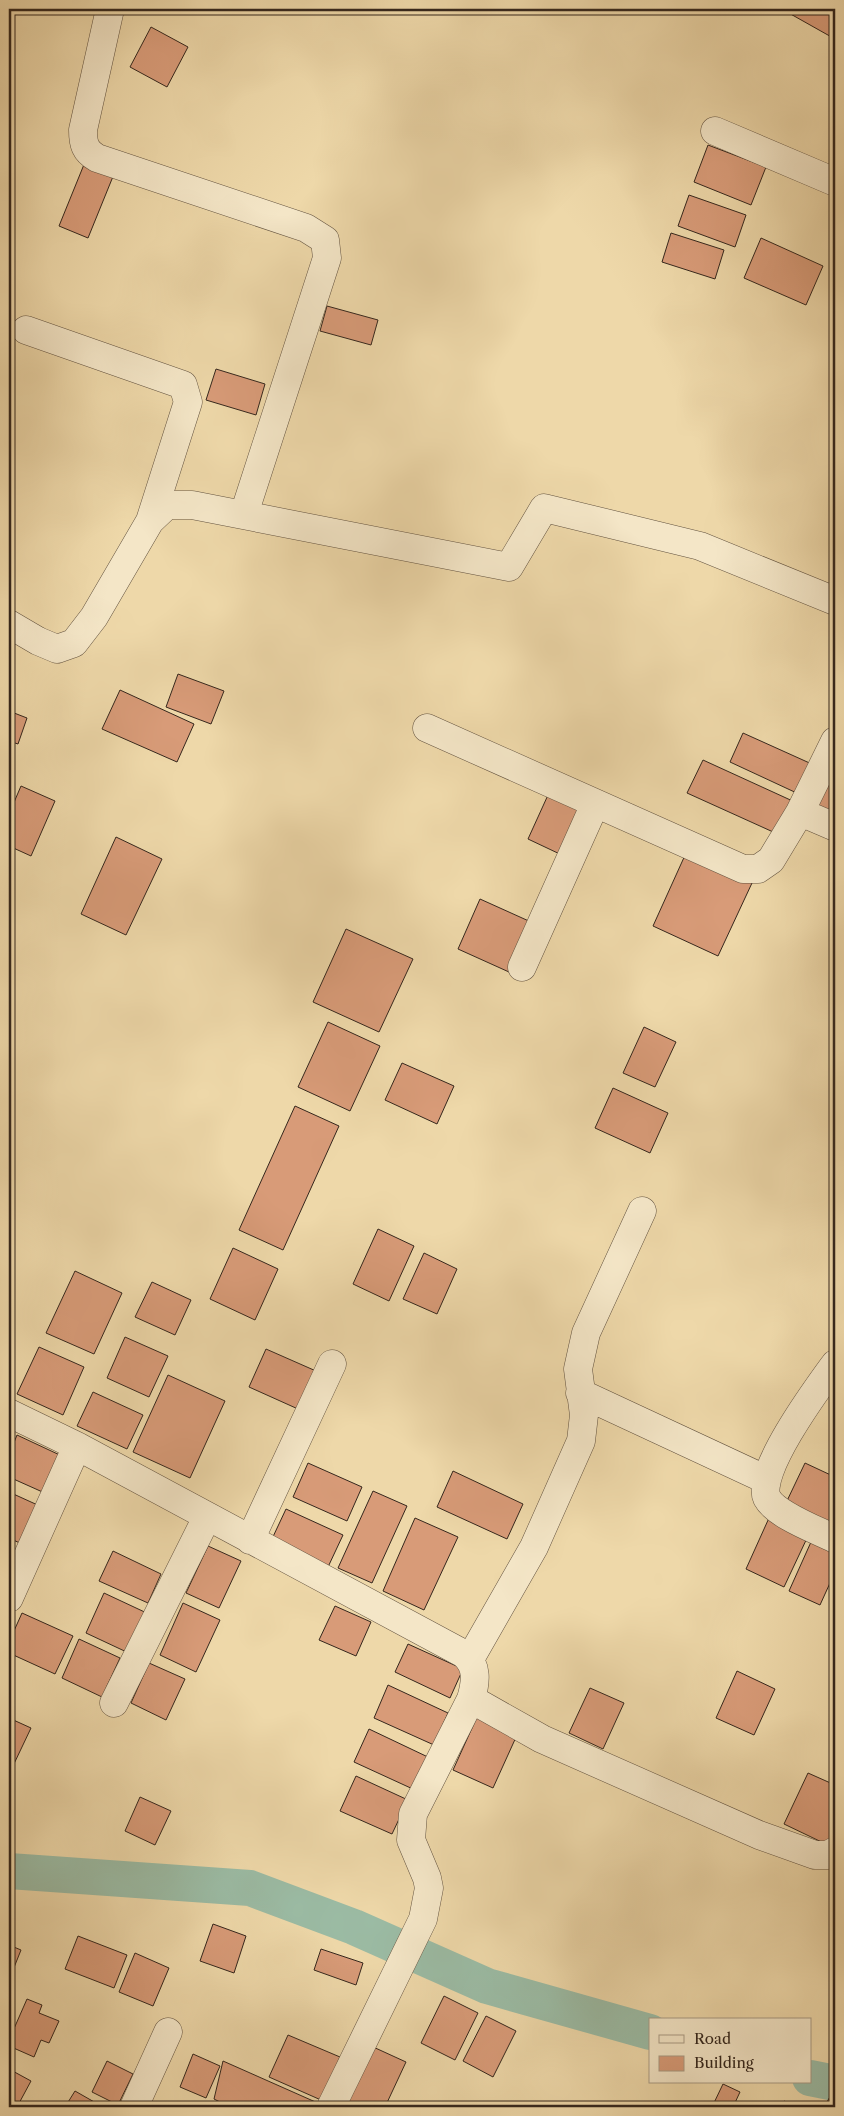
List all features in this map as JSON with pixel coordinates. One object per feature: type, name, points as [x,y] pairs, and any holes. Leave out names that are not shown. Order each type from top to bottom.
[{"type":"street","points":[[110,9],[83,130],[83,143],[88,152],[97,158],[306,228],[325,240],[327,258],[244,514]]},
{"type":"street","points":[[715,131],[835,182]]},
{"type":"street","points":[[9,624],[38,641],[57,649],[74,643],[94,617],[150,521],[188,402],[183,386],[26,330]]},
{"type":"street","points":[[150,521],[167,505],[192,505],[509,567],[544,508],[700,546],[835,601]]},
{"type":"street","points":[[427,728],[743,869],[758,869],[771,860],[800,812],[835,741]]},
{"type":"street","points":[[522,966],[595,804]]},
{"type":"street","points":[[800,812],[835,827]]},
{"type":"street","points":[[470,1659],[534,1547],[581,1441],[584,1415],[578,1369],[586,1333],[642,1211]]},
{"type":"street","points":[[250,1540],[332,1364]]},
{"type":"street","points":[[835,1364],[782,1443],[767,1480],[767,1497],[776,1509],[835,1539]]},
{"type":"street","points":[[580,1393],[767,1480]]},
{"type":"street","points":[[9,1413],[78,1446],[464,1654],[470,1659],[474,1669],[475,1685],[471,1700],[413,1814],[411,1840],[427,1878],[429,1888],[422,1919],[331,2107]]},
{"type":"street","points":[[9,1598],[78,1446]]},
{"type":"street","points":[[114,1703],[207,1517]]},
{"type":"street","points":[[471,1700],[542,1739],[759,1835],[815,1856],[828,1855],[835,1852]]},
{"type":"street","points":[[134,2107],[168,2032]]},
{"type":"building","points":[[789,9],[835,9],[835,39],[787,12]]},
{"type":"building","points":[[151,27],[188,47],[167,87],[130,67]]},
{"type":"building","points":[[708,145],[766,167],[751,205],[694,182]]},
{"type":"building","points":[[85,162],[114,174],[88,238],[59,226]]},
{"type":"building","points":[[689,195],[746,215],[735,247],[678,226]]},
{"type":"building","points":[[671,233],[724,250],[715,279],[662,262]]},
{"type":"building","points":[[761,238],[823,266],[806,305],[744,278]]},
{"type":"building","points":[[327,306],[378,320],[371,345],[320,331]]},
{"type":"building","points":[[216,369],[265,384],[256,415],[206,400]]},
{"type":"building","points":[[178,674],[224,691],[211,724],[166,707]]},
{"type":"building","points":[[120,690],[194,724],[177,762],[102,729]]},
{"type":"building","points":[[9,711],[27,718],[18,744],[9,741]]},
{"type":"building","points":[[743,733],[814,765],[801,795],[730,762]]},
{"type":"building","points":[[703,760],[797,803],[782,836],[687,793]]},
{"type":"building","points":[[835,766],[835,815],[817,807]]},
{"type":"building","points":[[21,786],[55,801],[31,856],[9,846],[9,814]]},
{"type":"building","points":[[548,795],[584,811],[564,856],[528,839]]},
{"type":"building","points":[[116,837],[162,859],[126,935],[81,914]]},
{"type":"building","points":[[686,853],[752,883],[718,956],[653,926]]},
{"type":"building","points":[[480,899],[531,922],[509,972],[458,949]]},
{"type":"building","points":[[346,929],[413,959],[379,1032],[313,1002]]},
{"type":"building","points":[[328,1022],[380,1046],[350,1111],[298,1087]]},
{"type":"building","points":[[644,1027],[676,1042],[655,1087],[623,1073]]},
{"type":"building","points":[[402,1063],[454,1086],[437,1124],[385,1100]]},
{"type":"building","points":[[613,1088],[668,1113],[650,1153],[595,1128]]},
{"type":"building","points":[[295,1106],[339,1126],[283,1250],[239,1230]]},
{"type":"building","points":[[378,1229],[414,1246],[389,1301],[353,1284]]},
{"type":"building","points":[[233,1248],[278,1269],[255,1320],[210,1299]]},
{"type":"building","points":[[424,1253],[457,1269],[437,1314],[403,1299]]},
{"type":"building","points":[[75,1271],[122,1293],[94,1354],[46,1333]]},
{"type":"building","points":[[152,1282],[191,1300],[175,1335],[135,1317]]},
{"type":"building","points":[[125,1337],[168,1356],[149,1397],[107,1378]]},
{"type":"building","points":[[39,1347],[84,1367],[63,1415],[17,1394]]},
{"type":"building","points":[[266,1349],[316,1371],[298,1409],[249,1387]]},
{"type":"building","points":[[168,1375],[225,1401],[190,1478],[133,1452]]},
{"type":"building","points":[[93,1392],[143,1415],[127,1449],[77,1426]]},
{"type":"building","points":[[17,1435],[64,1457],[47,1494],[9,1477],[9,1455]]},
{"type":"building","points":[[308,1463],[362,1487],[347,1521],[293,1497]]},
{"type":"building","points":[[805,1463],[835,1477],[835,1528],[785,1505]]},
{"type":"building","points":[[453,1471],[523,1504],[507,1539],[437,1507]]},
{"type":"building","points":[[373,1491],[407,1506],[372,1583],[338,1568]]},
{"type":"building","points":[[9,1492],[42,1507],[24,1545],[9,1538]]},
{"type":"building","points":[[286,1509],[343,1535],[328,1567],[271,1541]]},
{"type":"building","points":[[415,1518],[458,1537],[424,1610],[383,1591]]},
{"type":"building","points":[[769,1518],[808,1536],[784,1587],[746,1569]]},
{"type":"building","points":[[811,1542],[835,1553],[835,1572],[820,1605],[789,1591]]},
{"type":"building","points":[[208,1546],[241,1561],[219,1608],[186,1593]]},
{"type":"building","points":[[113,1551],[161,1574],[148,1603],[99,1581]]},
{"type":"building","points":[[104,1593],[151,1615],[133,1655],[86,1633]]},
{"type":"building","points":[[183,1603],[220,1620],[196,1672],[160,1655]]},
{"type":"building","points":[[335,1606],[371,1622],[356,1656],[319,1640]]},
{"type":"building","points":[[22,1613],[73,1636],[55,1674],[9,1653],[9,1642]]},
{"type":"building","points":[[79,1639],[120,1658],[102,1697],[62,1678]]},
{"type":"building","points":[[408,1644],[463,1669],[450,1698],[395,1672]]},
{"type":"building","points":[[149,1663],[185,1679],[166,1720],[131,1703]]},
{"type":"building","points":[[737,1671],[775,1689],[754,1735],[716,1718]]},
{"type":"building","points":[[388,1685],[448,1713],[434,1745],[374,1718]]},
{"type":"building","points":[[590,1688],[624,1703],[603,1749],[569,1733]]},
{"type":"building","points":[[477,1717],[517,1735],[493,1788],[453,1770]]},
{"type":"building","points":[[9,1718],[31,1728],[12,1768],[9,1767]]},
{"type":"building","points":[[369,1729],[430,1758],[415,1790],[354,1762]]},
{"type":"building","points":[[808,1773],[835,1785],[835,1840],[832,1847],[784,1824]]},
{"type":"building","points":[[356,1776],[408,1800],[392,1834],[340,1811]]},
{"type":"building","points":[[140,1797],[171,1811],[155,1845],[125,1831]]},
{"type":"building","points":[[213,1924],[246,1936],[234,1973],[200,1961]]},
{"type":"building","points":[[78,1936],[127,1955],[114,1988],[65,1969]]},
{"type":"building","points":[[9,1945],[21,1950],[9,1980]]},
{"type":"building","points":[[321,1949],[363,1963],[356,1985],[314,1970]]},
{"type":"building","points":[[135,1953],[169,1968],[153,2006],[119,1992]]},
{"type":"building","points":[[444,1996],[478,2013],[455,2060],[421,2043]]},
{"type":"building","points":[[27,1999],[42,2005],[39,2013],[59,2021],[49,2043],[41,2040],[34,2057],[9,2046],[9,2040]]},
{"type":"building","points":[[486,2016],[516,2031],[493,2077],[463,2061]]},
{"type":"building","points":[[288,2035],[340,2057],[321,2100],[269,2077]]},
{"type":"building","points":[[371,2046],[406,2062],[385,2107],[344,2107]]},
{"type":"building","points":[[193,2054],[220,2066],[206,2098],[180,2087]]},
{"type":"building","points":[[107,2061],[133,2074],[118,2105],[92,2092]]},
{"type":"building","points":[[223,2061],[320,2104],[317,2107],[230,2107],[214,2099]]},
{"type":"building","points":[[9,2069],[31,2081],[17,2107],[9,2107]]},
{"type":"building","points":[[723,2084],[740,2092],[733,2107],[712,2107]]},
{"type":"building","points":[[75,2091],[103,2107],[65,2107]]},
{"type":"building","points":[[831,2095],[835,2098],[835,2107],[824,2107]]},
{"type":"building","points":[[784,2101],[797,2107],[781,2107]]},
{"type":"waterway","points":[[9,1871],[250,1888],[354,1927],[487,1986],[649,2032]]},
{"type":"waterway","points":[[812,2078],[835,2083]]}]
